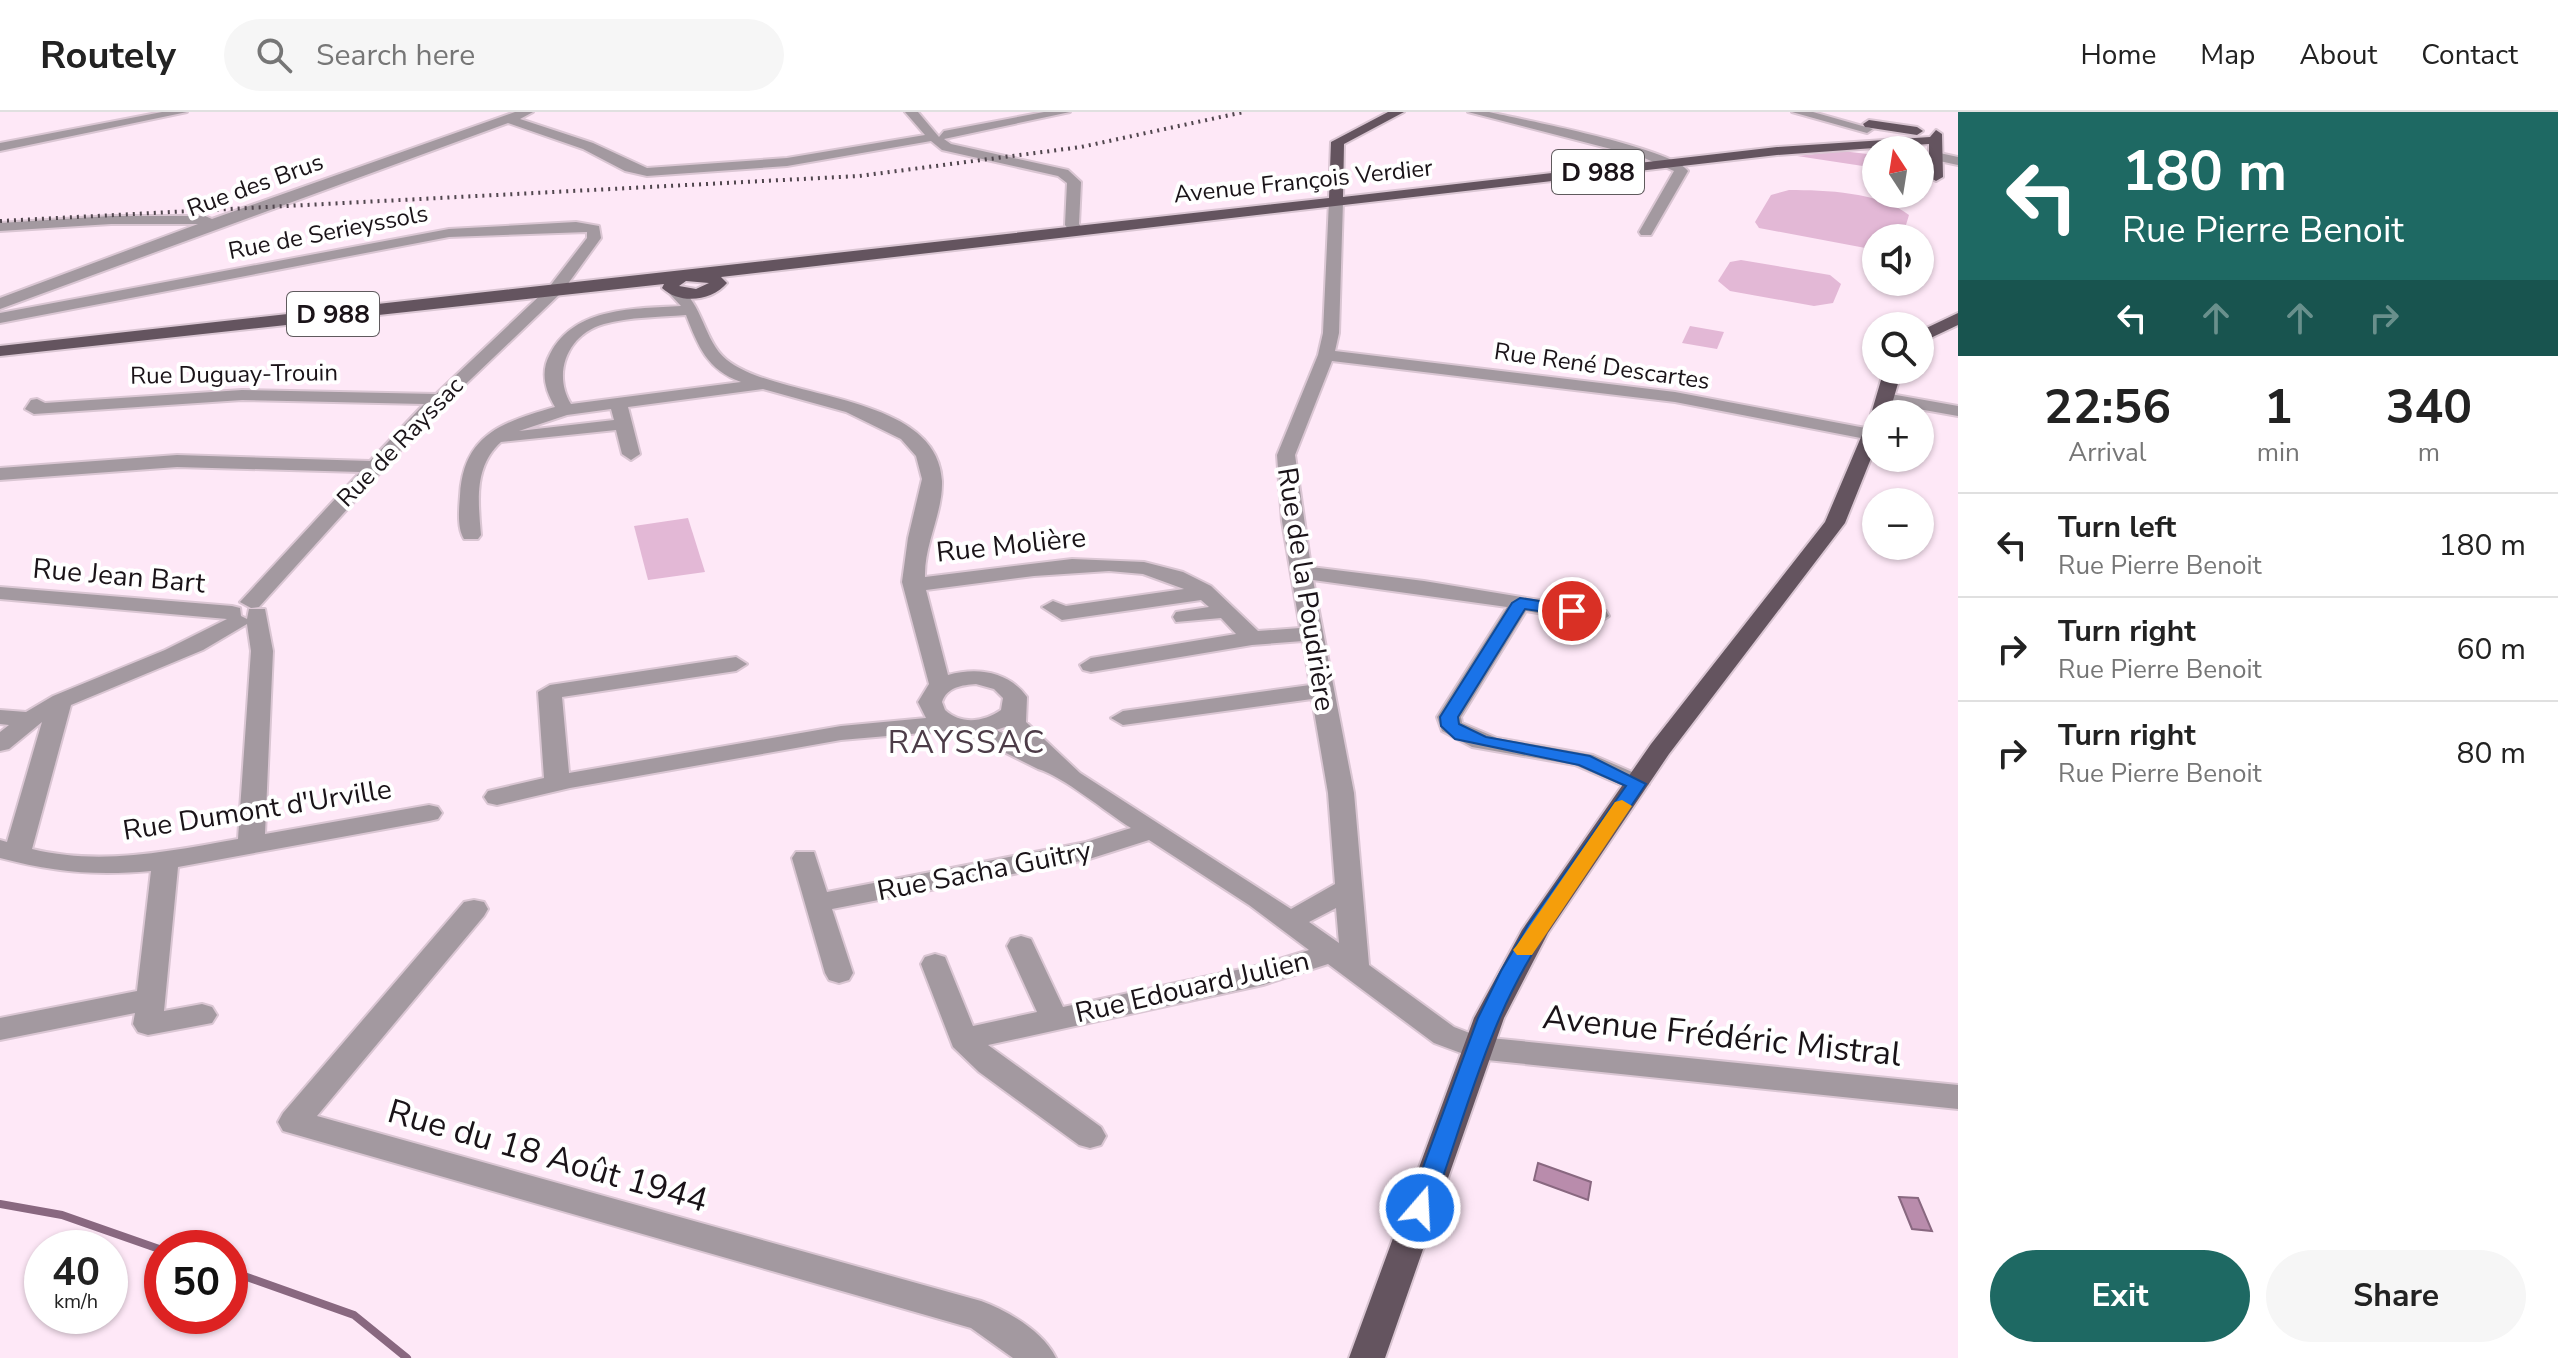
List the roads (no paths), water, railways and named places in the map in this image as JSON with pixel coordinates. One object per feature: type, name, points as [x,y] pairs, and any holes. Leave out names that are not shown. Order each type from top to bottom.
[{"type":"main road","points":[[1336,201],[1338,142],[1398,112]]},
{"type":"main road","points":[[1866,129],[1881,135],[1917,131]]},
{"type":"main road","points":[[1866,129],[1917,131],[1941,136]]},
{"type":"main road","name":"Avenue François Verdier","points":[[670,284],[701,275],[752,268],[1670,164],[1866,129]]},
{"type":"main road","points":[[1934,137],[1941,136]]},
{"type":"main road","points":[[1934,146],[1941,136]]},
{"type":"main road","points":[[1934,167],[1942,180],[1934,176]]},
{"type":"main road","name":"Avenue François Verdier","points":[[670,284],[700,293],[752,268]]},
{"type":"main road","points":[[701,275],[716,285]]},
{"type":"main road","name":"D 988","points":[[4,351],[556,289],[670,284]]},
{"type":"main road","points":[[1934,331],[1958,318]]},
{"type":"main road","points":[[1367,1358],[1477,1048],[1489,1018],[1536,930],[1637,784],[1835,523],[1862,456]]},
{"type":"street","points":[[0,147],[181,112]]},
{"type":"street","name":"Rue des Brus","points":[[0,304],[219,221],[527,112]]},
{"type":"street","points":[[911,112],[947,147],[1063,173],[1074,182],[1071,216],[1072,225],[1077,231]]},
{"type":"street","points":[[508,119],[588,146],[630,168],[647,172],[787,162],[1064,112]]},
{"type":"street","points":[[1474,112],[1647,154],[1681,171],[1646,232]]},
{"type":"street","points":[[1798,112],[1866,129]]},
{"type":"street","points":[[1934,157],[1958,161]]},
{"type":"street","name":"Rue de la Poudrière","points":[[1336,201],[1331,333],[1326,355],[1286,455],[1292,521],[1341,793],[1355,972]]},
{"type":"street","points":[[0,227],[111,220],[219,221]]},
{"type":"street","name":"Rue de Serieyssols","points":[[0,318],[449,233],[576,226],[594,229],[594,238],[556,289]]},
{"type":"street","points":[[670,284],[690,301],[703,347],[717,363],[761,385],[834,402],[885,421],[910,438],[924,455],[932,480],[918,537],[913,582],[918,612],[930,644],[935,714],[1067,775]]},
{"type":"street","points":[[693,317],[716,285]]},
{"type":"street","name":"Rue de Rayssac","points":[[0,744],[30,719],[60,702],[202,645],[245,613],[373,467],[556,289]]},
{"type":"street","points":[[566,410],[553,389],[553,363],[567,343],[593,321],[693,317]]},
{"type":"street","name":"Rue René Descartes","points":[[1326,355],[1675,397],[1862,415]]},
{"type":"street","points":[[471,535],[467,499],[472,466],[490,440],[521,423],[566,410],[761,385]]},
{"type":"street","name":"Rue Duguay-Trouin","points":[[37,404],[34,409],[242,395],[441,399]]},
{"type":"street","points":[[618,403],[631,454]]},
{"type":"street","name":"Rue René Descartes","points":[[1934,413],[1958,411]]},
{"type":"street","points":[[490,440],[623,424]]},
{"type":"street","points":[[0,474],[177,461],[373,467]]},
{"type":"street","name":"Rue Molière","points":[[913,582],[933,584],[1090,563],[1164,574],[1205,593],[1252,638]]},
{"type":"street","points":[[1303,572],[1598,616]]},
{"type":"street","name":"Rue Jean Bart","points":[[0,593],[245,613]]},
{"type":"street","points":[[1053,607],[1062,613],[1205,593]]},
{"type":"street","points":[[1520,603],[1449,717],[1450,726],[1462,735],[1483,742],[1583,760],[1637,784]]},
{"type":"street","points":[[1184,617],[1226,611]]},
{"type":"street","points":[[245,613],[262,651],[251,845]]},
{"type":"street","points":[[1091,665],[1252,638],[1312,634]]},
{"type":"street","points":[[930,644],[977,677],[1002,684],[1010,690],[1015,697],[1012,713],[1015,724],[1067,775]]},
{"type":"street","points":[[557,783],[550,692],[736,664]]},
{"type":"street","points":[[841,733],[977,677]]},
{"type":"street","points":[[1123,718],[1324,690]]},
{"type":"street","points":[[8,851],[60,702]]},
{"type":"street","points":[[497,797],[557,783],[841,733],[996,724],[1012,713]]},
{"type":"street","points":[[0,717],[30,719]]},
{"type":"street","name":"Avenue Frédéric Mistral","points":[[1067,775],[1286,920],[1444,1035],[1477,1048],[1958,1097]]},
{"type":"street","name":"Rue Dumont d'Urville","points":[[8,851],[99,867],[165,861],[429,813]]},
{"type":"street","name":"Rue Sacha Guitry","points":[[816,903],[1086,851],[1131,839],[1148,829]]},
{"type":"street","points":[[805,858],[839,973]]},
{"type":"street","points":[[165,861],[148,1024],[202,1015]]},
{"type":"street","points":[[1286,920],[1310,912],[1347,889]]},
{"type":"street","name":"Rue du 18 Août 1944","points":[[474,909],[294,1122],[981,1316],[1015,1337],[1038,1358]]},
{"type":"street","name":"Rue Edouard Julien","points":[[1021,946],[1054,1018]]},
{"type":"street","name":"Rue Edouard Julien","points":[[963,1039],[1263,975],[1330,953]]},
{"type":"street","points":[[935,964],[963,1039],[1090,1136]]},
{"type":"street","points":[[0,1029],[151,999]]},
{"type":"waterway","points":[[0,1204],[62,1215],[144,1244]]},
{"type":"waterway","points":[[248,1277],[354,1315],[407,1358]]},
{"type":"railway","points":[[0,221],[859,176],[1081,147],[1244,112]]},
{"type":"district","name":"RAYSSAC","points":[[967,742]]}]
